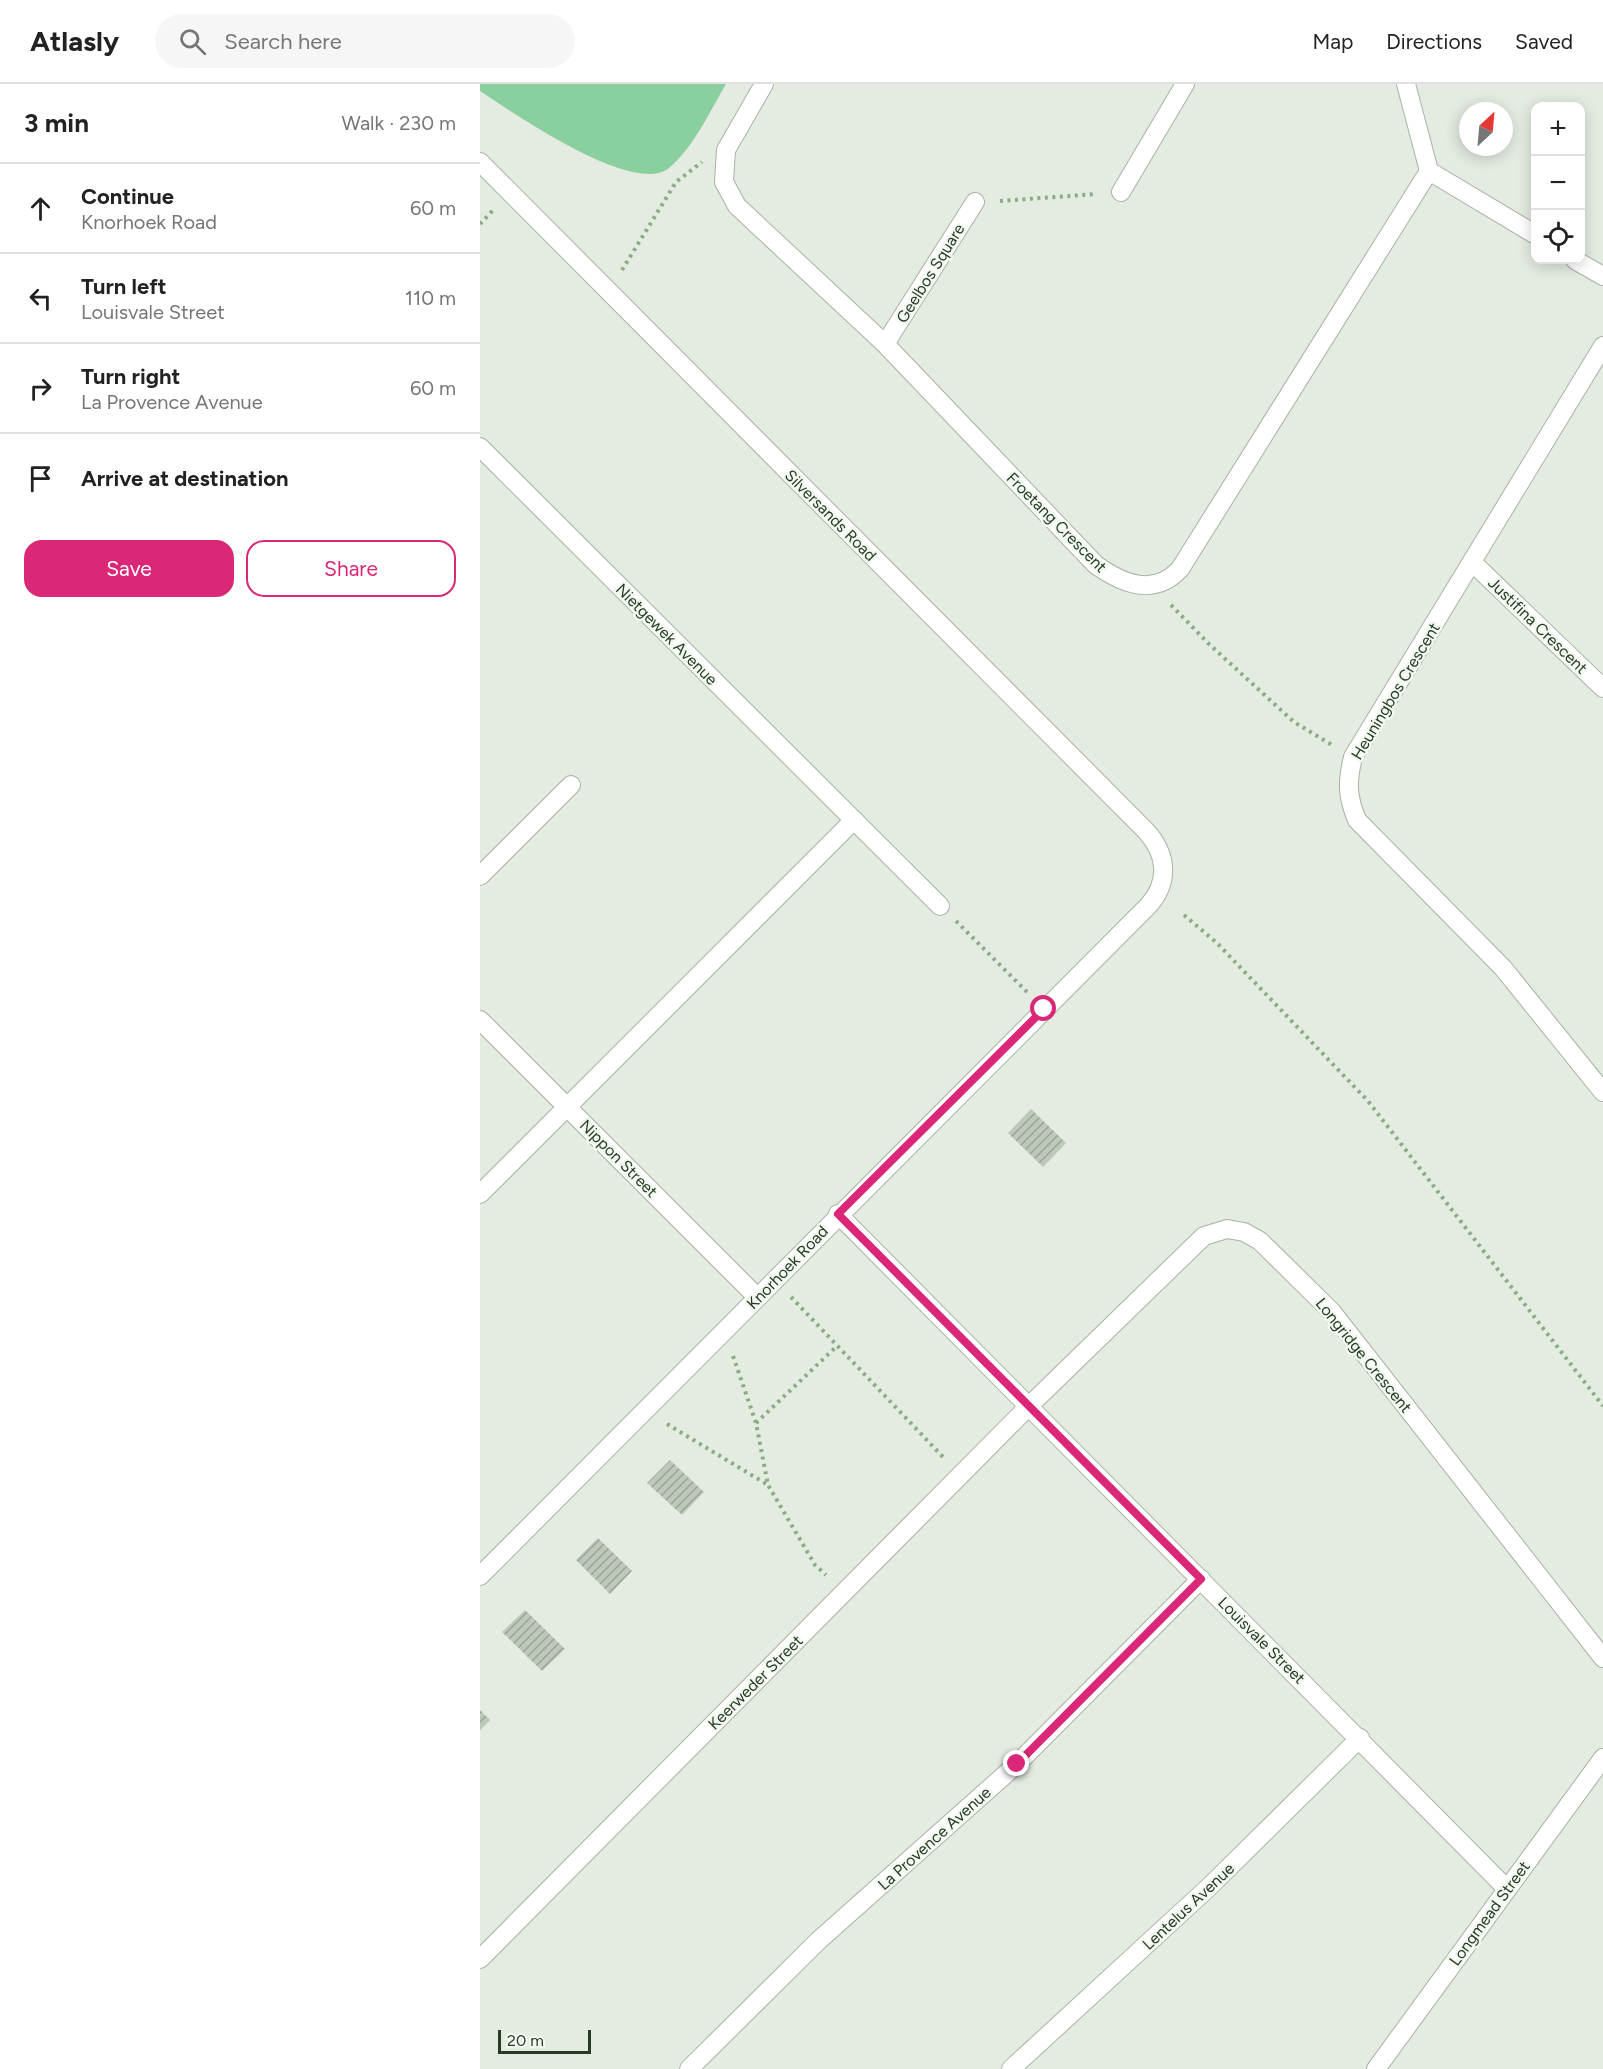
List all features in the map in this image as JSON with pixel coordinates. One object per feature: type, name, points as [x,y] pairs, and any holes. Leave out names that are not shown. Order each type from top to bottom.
[{"type":"street","name":"Froetang Crescent","points":[[764,84],[726,150],[724,182],[737,206],[885,344],[1096,565],[1118,580],[1133,585],[1152,585]]},
{"type":"street","points":[[1121,192],[1185,84]]},
{"type":"street","points":[[1406,84],[1429,171],[1531,232]]},
{"type":"street","name":"Silversands Road","points":[[480,162],[1155,840],[1163,857],[1163,878]]},
{"type":"street","points":[[1152,585],[1174,575],[1188,557],[1429,171]]},
{"type":"street","name":"Geelbos Square","points":[[885,344],[975,202]]},
{"type":"street","points":[[1582,264],[1603,276]]},
{"type":"street","name":"Heuningbos Crescent","points":[[1603,346],[1353,757],[1347,780],[1347,794],[1357,820],[1503,968],[1603,1092]]},
{"type":"street","name":"Nietgewek Avenue","points":[[480,447],[940,906]]},
{"type":"street","name":"Justifina Crescent","points":[[1472,562],[1603,688]]},
{"type":"street","points":[[480,876],[571,785]]},
{"type":"street","points":[[480,1194],[854,820]]},
{"type":"street","name":"Knorhoek Road","points":[[480,1576],[1154,899],[1163,878]]},
{"type":"street","name":"Nippon Street","points":[[480,1020],[757,1297]]},
{"type":"street","name":"Louisvale Street","points":[[838,1214],[1507,1888]]},
{"type":"street","name":"Longridge Crescent","points":[[1030,1405],[1204,1236],[1227,1229],[1244,1232],[1260,1241],[1332,1312],[1603,1658]]},
{"type":"street","name":"Keerweder Street","points":[[480,1959],[1030,1405]]},
{"type":"street","name":"La Provence Avenue","points":[[689,2069],[818,1941],[1017,1764],[1201,1579]]},
{"type":"street","name":"Lentelus Avenue","points":[[1011,2069],[1209,1887],[1360,1738]]},
{"type":"street","name":"Longmead Street","points":[[1376,2069],[1603,1758]]},
{"type":"path","points":[[621,270],[676,182],[696,164],[726,150]]},
{"type":"path","points":[[975,202],[1121,192]]},
{"type":"path","points":[[480,224],[495,208]]},
{"type":"path","points":[[1152,585],[1209,644],[1294,722],[1353,757]]},
{"type":"path","points":[[940,906],[1044,1009]]},
{"type":"path","points":[[1184,915],[1217,944],[1368,1101],[1603,1406]]},
{"type":"path","points":[[774,1279],[960,1475]]},
{"type":"path","points":[[719,1336],[737,1362],[756,1422],[768,1485],[815,1565],[844,1592]]},
{"type":"path","points":[[756,1422],[837,1346]]},
{"type":"path","points":[[646,1410],[768,1485]]},
{"type":"shaded area","points":[[480,84],[726,84],[686,150],[669,168],[652,174],[629,171],[602,162],[573,148],[480,91]]},
{"type":"building","points":[[1031,1109],[1066,1143],[1043,1167],[1008,1133]]},
{"type":"building","points":[[670,1460],[704,1492],[682,1515],[647,1483]]},
{"type":"building","points":[[598,1538],[632,1571],[610,1594],[576,1560]]},
{"type":"building","points":[[525,1610],[565,1649],[542,1671],[502,1632]]},
{"type":"building","points":[[480,1710],[490,1720],[480,1730]]},
{"type":"route","points":[[1017,1764],[1201,1579],[838,1214],[1044,1009]]}]
